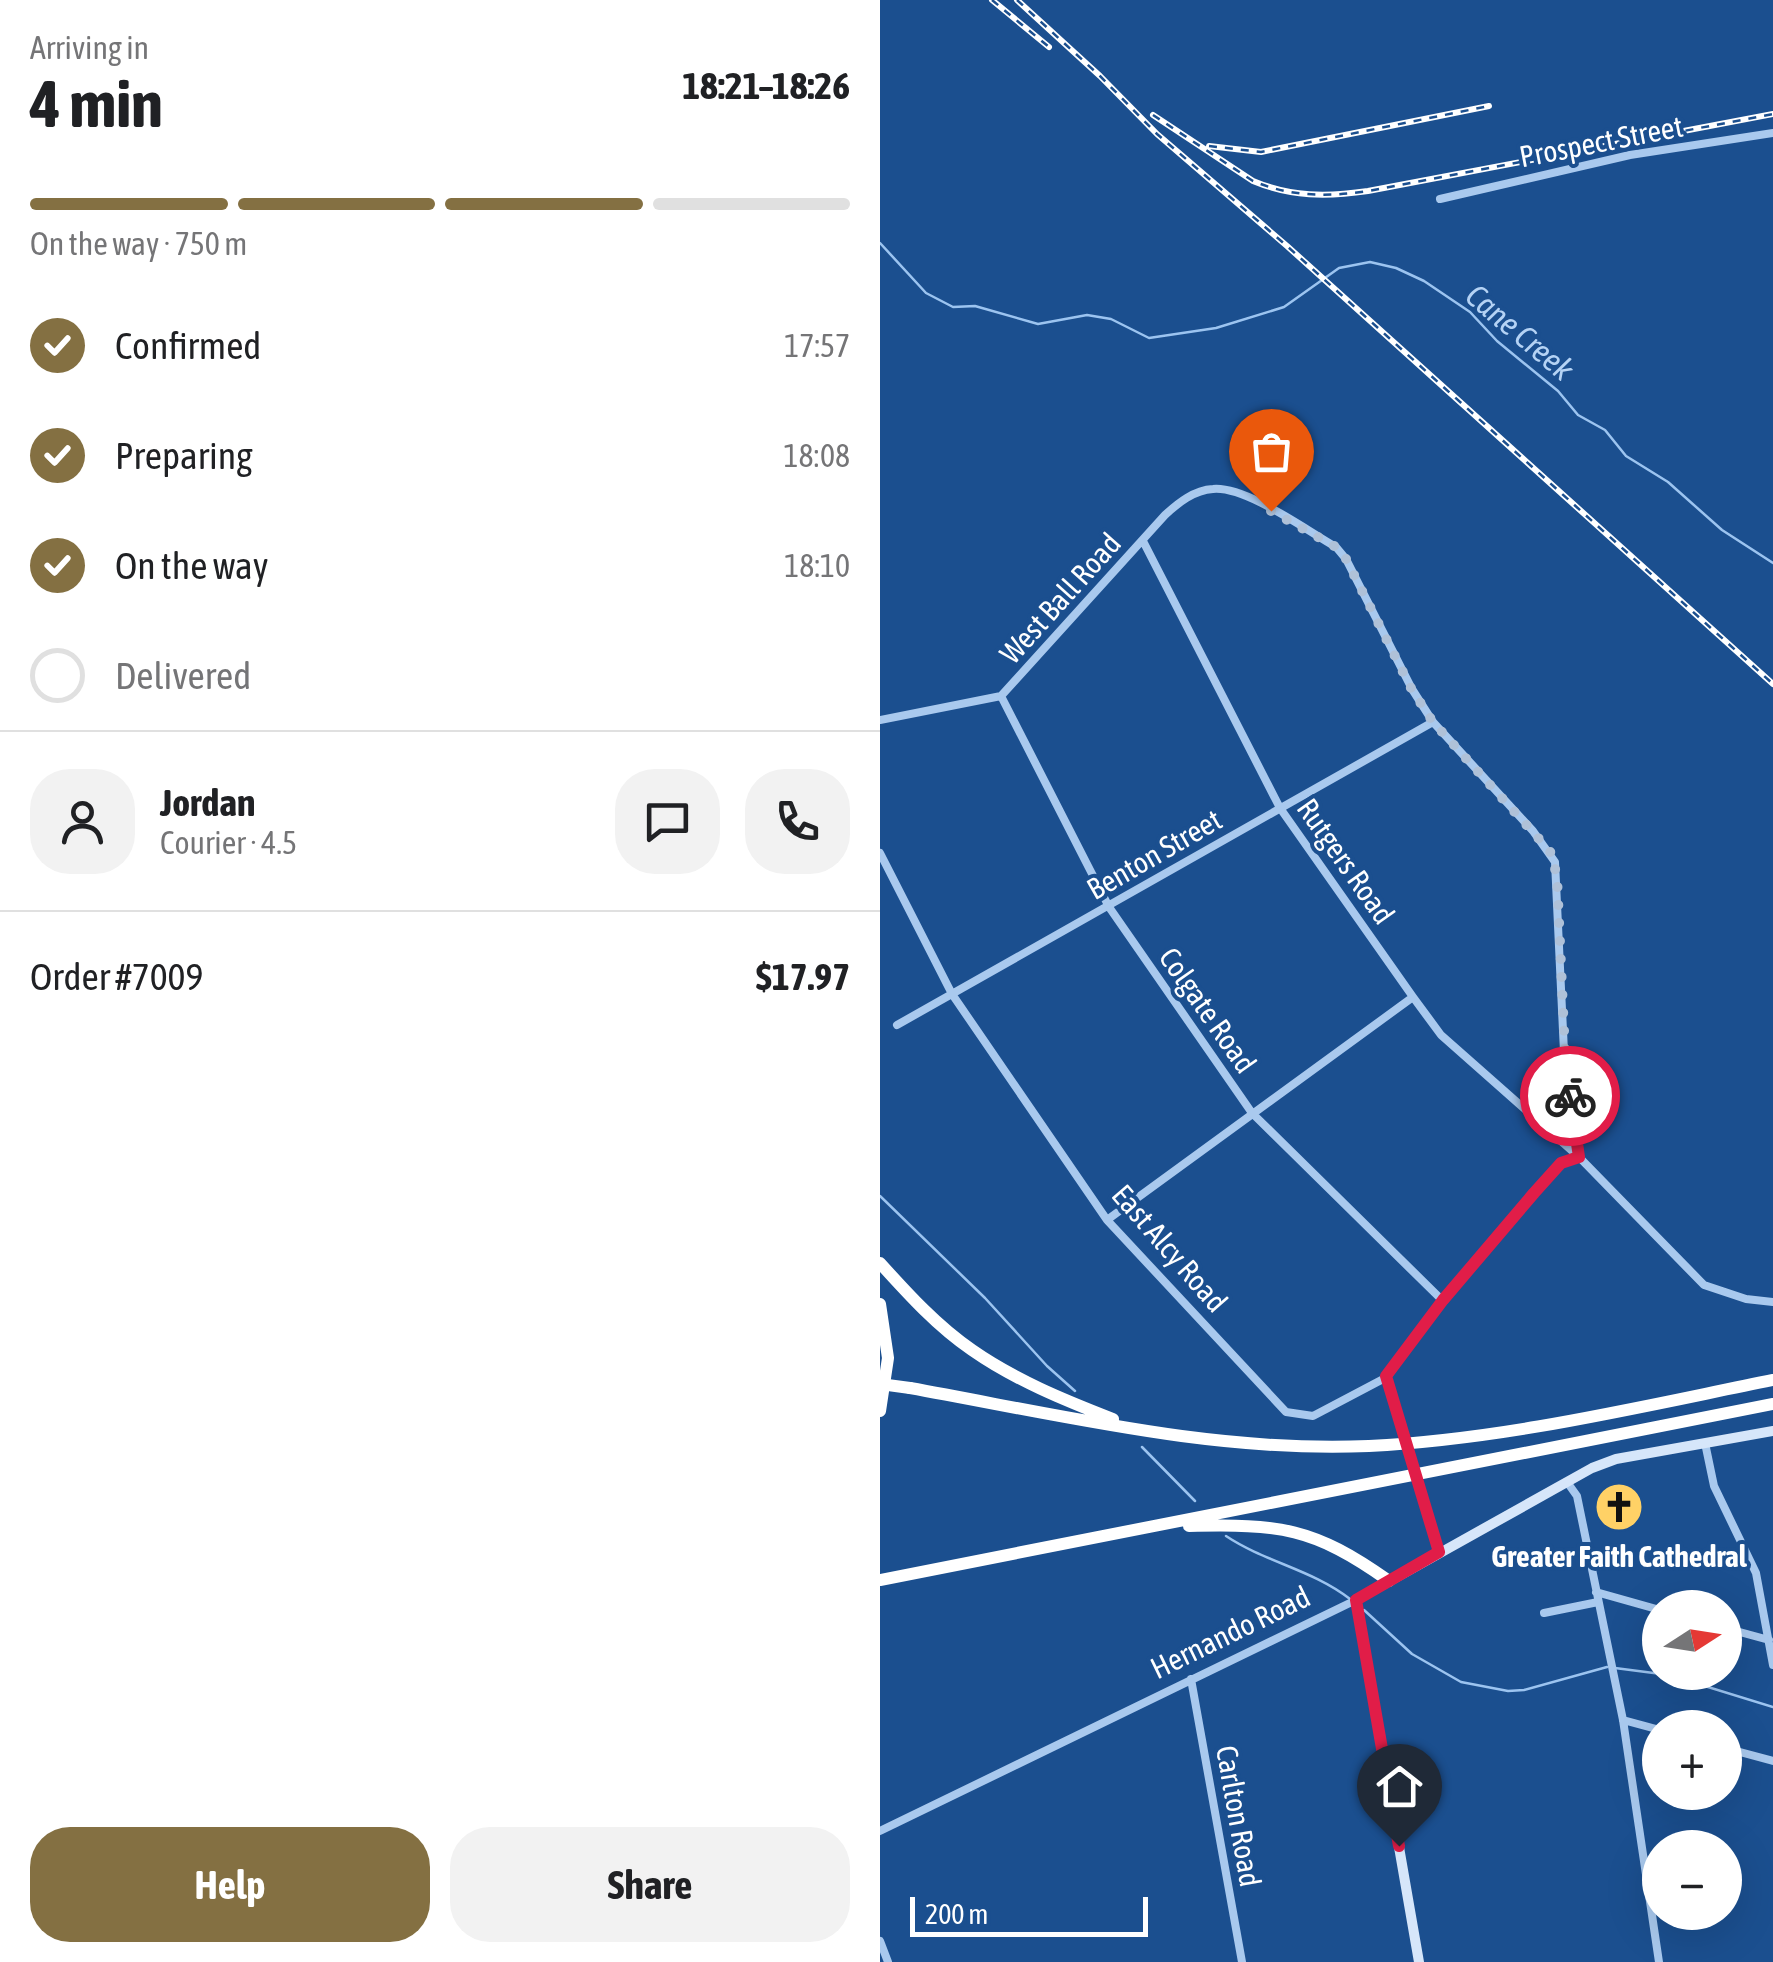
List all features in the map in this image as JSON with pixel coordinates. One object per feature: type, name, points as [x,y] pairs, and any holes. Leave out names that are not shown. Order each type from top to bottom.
[{"type":"highway","points":[[880,1264],[916,1303],[972,1350],[1040,1390],[1138,1430]]},
{"type":"highway","points":[[880,1304],[888,1358],[880,1411]]},
{"type":"highway","points":[[880,1384],[1138,1430],[1253,1443],[1366,1446],[1523,1430],[1769,1380]]},
{"type":"highway","points":[[880,1583],[1773,1404]]},
{"type":"highway","points":[[1161,1526],[1292,1531],[1335,1546],[1388,1582]]},
{"type":"main road","name":"Hernando Road","points":[[1356,1600],[1567,1482],[1616,1459],[1773,1432]]},
{"type":"main road","points":[[1356,1600],[1419,1962]]},
{"type":"street","name":"Prospect Street","points":[[1440,199],[1630,156],[1773,132]]},
{"type":"street","name":"West Ball Road","points":[[880,720],[1001,696],[1174,507],[1202,491],[1220,489],[1239,493],[1336,547],[1433,722]]},
{"type":"street","name":"Rutgers Road","points":[[1142,541],[1280,808],[1441,1034],[1579,1157],[1704,1285],[1746,1299],[1773,1302]]},
{"type":"street","name":"Colgate Road","points":[[1001,696],[1108,907],[1252,1113],[1443,1300]]},
{"type":"street","name":"Benton Street","points":[[897,1025],[1433,722]]},
{"type":"street","points":[[1433,722],[1533,831],[1555,862],[1566,1074],[1579,1157],[1561,1163],[1443,1300],[1386,1376],[1439,1552]]},
{"type":"street","name":"East Alcy Road","points":[[880,853],[952,994],[1107,1220],[1286,1412],[1313,1416],[1386,1376]]},
{"type":"street","points":[[1107,1220],[1413,997]]},
{"type":"street","points":[[1705,1442],[1714,1486],[1756,1573],[1773,1665]]},
{"type":"street","points":[[1567,1482],[1578,1496],[1623,1720],[1659,1962]]},
{"type":"street","points":[[1544,1612],[1597,1597],[1642,1606]]},
{"type":"street","name":"Hernando Road","points":[[880,1830],[1356,1600]]},
{"type":"street","points":[[1742,1633],[1770,1641]]},
{"type":"street","name":"Carlton Road","points":[[1191,1678],[1242,1962]]},
{"type":"street","points":[[1623,1720],[1642,1725]]},
{"type":"street","points":[[1742,1753],[1773,1761]]},
{"type":"street","points":[[880,1941],[888,1962]]},
{"type":"waterway","name":"Cane Creek","points":[[880,243],[926,293],[953,307],[975,306],[1038,324],[1087,315],[1111,319],[1149,338],[1216,328],[1284,307],[1339,268],[1370,262],[1396,268],[1424,281],[1470,312],[1497,341],[1558,391],[1578,415],[1605,430],[1626,456],[1668,482],[1722,530],[1773,563]]},
{"type":"waterway","points":[[880,1196],[1075,1391]]},
{"type":"waterway","points":[[1142,1447],[1195,1501]]},
{"type":"waterway","points":[[1226,1536],[1350,1599]]},
{"type":"waterway","points":[[1364,1610],[1412,1654],[1461,1682],[1508,1691],[1524,1690],[1607,1667]]},
{"type":"waterway","points":[[1615,1668],[1669,1675],[1773,1707]]},
{"type":"railway","points":[[992,0],[1049,47]]},
{"type":"railway","points":[[1017,0],[1157,134],[1287,246],[1773,684]]},
{"type":"railway","points":[[1209,146],[1261,152],[1489,106]]},
{"type":"railway","points":[[1153,115],[1253,181],[1295,193],[1324,195],[1368,191],[1773,114]]},
{"type":"way so far","points":[[1271,511],[1336,547],[1346,559],[1412,690],[1433,722],[1550,851],[1557,876],[1570,1096]]},
{"type":"place","name":"Greater Faith Cathedral","points":[[1619,1507]]},
{"type":"route","points":[[1399,1846],[1356,1600],[1439,1552],[1386,1376],[1443,1300],[1534,1193],[1561,1163],[1579,1157],[1570,1096]]}]
